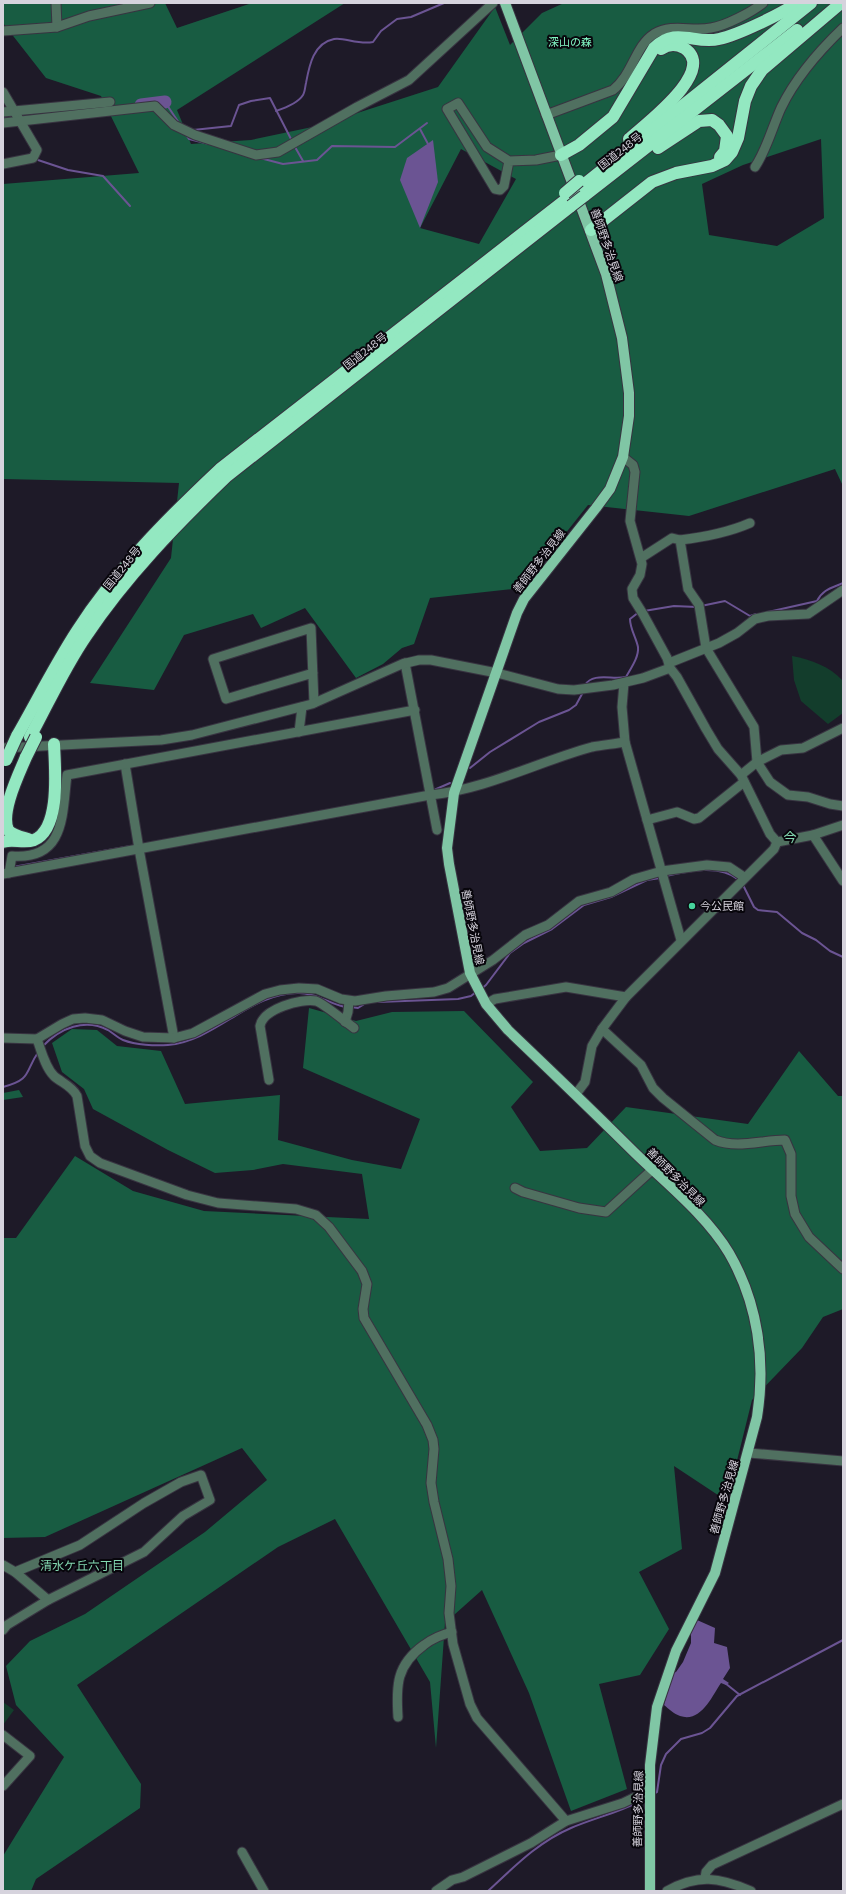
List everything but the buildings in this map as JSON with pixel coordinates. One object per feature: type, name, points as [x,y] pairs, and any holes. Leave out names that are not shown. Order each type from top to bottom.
[{"type":"highway","points":[[561,155],[580,145],[613,117],[654,48],[660,41],[678,36],[718,40],[756,24],[798,3]]},
{"type":"highway","name":"国道248号","points":[[583,189],[811,3]]},
{"type":"highway","name":"国道248号","points":[[4,756],[14,736],[23,725],[78,630],[141,548],[174,512],[220,469],[510,241],[583,189],[831,3]]},
{"type":"highway","points":[[591,230],[652,182],[676,173],[712,166],[725,160],[732,152],[738,138],[744,101],[751,86],[762,70],[840,3]]},
{"type":"highway","points":[[583,189],[622,145],[683,89],[690,79],[693,67],[692,59],[688,51],[680,46],[672,45],[664,46],[651,54]]},
{"type":"highway","points":[[583,189],[610,184],[670,139],[699,121],[712,120],[719,125],[727,136],[725,150],[712,166]]},
{"type":"highway","name":"国道248号","points":[[3,798],[81,644],[118,592],[154,549],[182,519],[227,476],[568,199]]},
{"type":"highway","points":[[3,842],[23,843],[33,841],[49,826],[53,809],[56,775],[54,744]]},
{"type":"highway","points":[[23,756],[5,806],[5,822],[9,830],[15,835],[33,841]]},
{"type":"main road","name":"善師野多治見線","points":[[505,3],[561,155],[591,230],[606,274],[622,338],[629,393],[630,416],[623,457],[610,488],[524,599],[517,613],[454,793],[448,832],[449,864],[470,973],[481,995],[508,1030],[576,1094],[692,1208],[717,1238],[728,1253],[746,1288],[756,1325],[761,1373],[760,1399],[749,1453],[715,1573],[676,1651],[662,1690],[658,1707],[650,1765],[650,1891]]},
{"type":"street","points":[[56,3],[57,27]]},
{"type":"street","points":[[3,32],[57,27],[89,16],[150,3]]},
{"type":"street","points":[[3,123],[155,106],[174,124],[195,135],[256,155],[278,152],[357,107],[410,80],[492,3]]},
{"type":"street","points":[[546,115],[613,90],[622,83],[646,41],[653,34],[664,29],[675,27],[710,29],[721,26],[763,3]]},
{"type":"street","points":[[756,168],[793,85],[809,63],[843,28]]},
{"type":"street","points":[[3,92],[13,111],[21,120],[37,150],[33,158],[3,164]]},
{"type":"street","points":[[3,112],[110,102]]},
{"type":"street","points":[[509,162],[504,186],[500,190],[495,189],[448,109],[458,103],[487,148],[509,162],[536,160],[561,155]]},
{"type":"street","points":[[623,457],[633,465],[635,472],[630,521],[642,564],[640,575],[632,589],[633,598],[718,750],[743,779],[770,834],[777,842]]},
{"type":"street","points":[[641,558],[672,538],[680,540],[715,535],[730,532],[750,523]]},
{"type":"street","points":[[680,540],[688,589],[699,605],[706,648],[754,727],[758,762],[770,782],[788,795],[808,797],[830,804],[843,806]]},
{"type":"street","points":[[4,756],[54,744],[161,740],[192,735],[314,703],[405,663],[431,660],[497,673],[558,689],[574,690],[624,683],[670,665],[737,633],[756,619],[768,616],[808,614],[843,590]]},
{"type":"street","points":[[312,673],[226,699],[213,659],[311,628],[314,703]]},
{"type":"street","points":[[405,663],[437,830]]},
{"type":"street","points":[[624,683],[622,707],[625,742],[681,940]]},
{"type":"street","points":[[299,732],[302,707]]},
{"type":"street","points":[[6,873],[11,863],[12,856],[32,856],[41,852],[51,845],[60,832],[67,775],[415,710]]},
{"type":"street","points":[[647,820],[677,812],[694,819],[699,818],[743,779],[758,762],[781,750],[803,748],[843,728]]},
{"type":"street","points":[[6,873],[430,795],[454,793],[488,784],[593,747],[625,742]]},
{"type":"street","points":[[125,764],[137,840],[174,1038]]},
{"type":"street","points":[[777,842],[813,835],[843,825]]},
{"type":"street","points":[[813,835],[843,881]]},
{"type":"street","points":[[576,1094],[585,1082],[591,1051],[602,1029],[626,997],[744,877],[774,849],[777,842]]},
{"type":"street","points":[[3,1038],[38,1041],[62,1024],[73,1019],[86,1018],[102,1020],[125,1031],[143,1037],[174,1038],[193,1033],[265,994],[280,990],[299,988],[320,990],[349,1002],[386,996],[434,992],[448,988],[492,960],[525,935],[548,925],[579,901],[611,892],[634,879],[662,871],[707,864],[729,867],[744,877]]},
{"type":"street","points":[[481,995],[495,1000],[566,987],[626,997]]},
{"type":"street","points":[[316,1001],[320,990]]},
{"type":"street","points":[[269,1080],[260,1026],[261,1021],[275,1009],[300,1002],[316,1001],[354,1028]]},
{"type":"street","points":[[345,1022],[349,1002]]},
{"type":"street","points":[[602,1029],[641,1065],[653,1088],[663,1098],[715,1140],[722,1143],[745,1144],[785,1140],[791,1154],[791,1196],[795,1214],[809,1237],[843,1269]]},
{"type":"street","points":[[38,1041],[48,1067],[54,1076],[74,1090],[77,1096],[85,1146],[87,1152],[95,1160],[144,1180],[218,1203],[310,1212],[326,1224],[362,1271],[367,1284],[363,1309],[364,1318],[426,1425],[433,1440],[431,1484],[448,1559],[451,1586],[449,1613],[452,1632],[470,1704],[477,1718],[566,1821]]},
{"type":"street","points":[[516,1188],[523,1192],[579,1208],[606,1212],[652,1170]]},
{"type":"street","points":[[749,1453],[843,1461]]},
{"type":"street","points":[[4,1625],[48,1600],[144,1552],[183,1516],[210,1500],[201,1475],[181,1482],[99,1531],[80,1545],[15,1572]]},
{"type":"street","points":[[3,1565],[15,1572],[48,1600]]},
{"type":"street","points":[[398,1717],[398,1684],[400,1672],[406,1660],[437,1635],[452,1632]]},
{"type":"street","points":[[3,1735],[30,1756],[3,1786]]},
{"type":"street","points":[[436,1891],[452,1880],[463,1877],[531,1843],[566,1821],[623,1803],[650,1790]]},
{"type":"street","points":[[705,1878],[706,1872],[712,1865],[843,1804]]},
{"type":"street","points":[[242,1852],[264,1891]]},
{"type":"street","points":[[667,1891],[679,1885],[705,1878],[733,1883],[751,1891]]},
{"type":"green space","name":"深山の森","points":[[3,3],[165,3],[177,28],[252,3],[345,3],[177,110],[191,144],[251,140],[317,126],[438,87],[495,7],[510,45],[542,13],[564,3],[843,3],[843,486],[835,469],[689,516],[588,505],[522,588],[430,598],[414,644],[402,648],[383,664],[356,678],[305,608],[261,628],[253,614],[184,635],[154,690],[90,683],[171,558],[179,483],[3,479],[3,184],[139,173],[101,96],[46,78],[3,23]],"holes":[[[821,139],[824,218],[777,246],[709,235],[702,184],[743,165]],[[461,149],[516,179],[479,244],[420,228]]]},
{"type":"green space","points":[[792,656],[820,664],[832,671],[843,681],[843,713],[828,724],[801,701],[794,680]]},
{"type":"green space","points":[[309,1008],[356,1021],[392,1012],[464,1011],[533,1082],[511,1107],[540,1151],[587,1148],[626,1107],[748,1124],[799,1051],[838,1096],[843,1096],[843,1309],[823,1317],[802,1348],[752,1400],[727,1501],[674,1466],[682,1549],[639,1572],[669,1629],[640,1675],[599,1684],[627,1789],[571,1811],[529,1693],[482,1590],[445,1623],[436,1748],[430,1682],[335,1519],[278,1547],[77,1685],[141,1784],[140,1808],[36,1879],[31,1891],[3,1891],[3,1856],[64,1757],[16,1705],[6,1666],[30,1641],[85,1614],[205,1532],[267,1480],[242,1448],[45,1537],[3,1538],[3,1238],[16,1238],[75,1156],[133,1191],[204,1211],[369,1219],[362,1174],[283,1164],[253,1170],[215,1173],[168,1150],[93,1109],[84,1089],[62,1072],[52,1043],[72,1029],[97,1030],[117,1046],[161,1051],[185,1104],[280,1095],[278,1140],[352,1160],[401,1169],[420,1119],[303,1068]]},
{"type":"green space","points":[[19,1090],[23,1097],[3,1100],[3,1093]]},
{"type":"green space","points":[[3,1702],[14,1710],[3,1725]]},
{"type":"shaded area","points":[[433,140],[438,182],[420,228],[400,180],[407,158]]},
{"type":"shaded area","points":[[697,1620],[715,1628],[714,1643],[727,1647],[730,1668],[723,1679],[729,1683],[726,1685],[721,1683],[710,1701],[700,1712],[694,1716],[687,1717],[678,1715],[664,1705],[673,1673],[676,1672],[683,1662],[691,1643],[691,1632]]},
{"type":"waterway","points":[[276,111],[295,103],[301,98],[305,91],[313,56],[321,45],[327,41],[342,39],[362,43],[373,42],[381,31],[397,19],[411,17],[444,3]]},
{"type":"waterway","points":[[193,130],[231,126],[239,105],[251,101],[270,98],[292,141]]},
{"type":"waterway","points":[[165,102],[179,123]]},
{"type":"waterway","points":[[141,105],[165,102]]},
{"type":"waterway","points":[[3,117],[105,108]]},
{"type":"waterway","points":[[260,158],[283,164],[317,160],[332,146],[395,147],[427,123]]},
{"type":"waterway","points":[[420,129],[428,144]]},
{"type":"waterway","points":[[186,135],[189,139],[209,144]]},
{"type":"waterway","points":[[295,147],[303,161]]},
{"type":"waterway","points":[[35,159],[68,170],[103,176],[130,206]]},
{"type":"waterway","points":[[768,612],[817,601],[825,591],[843,583]]},
{"type":"waterway","points":[[701,606],[725,601],[750,616],[756,614]]},
{"type":"waterway","points":[[644,611],[674,606],[697,607]]},
{"type":"waterway","points":[[585,685],[588,681],[603,677],[626,677],[638,651],[630,619],[639,612]]},
{"type":"waterway","points":[[470,768],[490,752],[539,722],[569,710],[576,705],[582,694]]},
{"type":"waterway","points":[[434,790],[450,783]]},
{"type":"waterway","points":[[13,867],[131,846]]},
{"type":"waterway","points":[[666,876],[684,872],[713,870],[731,875],[739,880]]},
{"type":"waterway","points":[[481,989],[486,985],[510,953],[524,943],[552,929],[584,905],[611,897],[647,880],[660,878]]},
{"type":"waterway","points":[[743,885],[754,907],[758,910],[777,912],[802,933],[816,940],[830,951],[843,957]]},
{"type":"waterway","points":[[378,1002],[458,999],[471,996],[476,992]]},
{"type":"waterway","points":[[43,1046],[57,1034],[82,1025],[99,1027],[108,1030],[123,1040],[140,1044],[168,1045],[185,1042],[218,1027],[265,1000],[281,995],[305,993],[345,1007]]},
{"type":"waterway","points":[[351,1007],[358,1008],[366,1003]]},
{"type":"waterway","points":[[3,1087],[24,1078],[39,1051]]},
{"type":"waterway","points":[[654,1794],[657,1792],[661,1765],[666,1754],[681,1739],[702,1733],[710,1728],[737,1696],[843,1640]]},
{"type":"waterway","points":[[725,1683],[740,1695]]},
{"type":"waterway","points":[[488,1891],[517,1864],[548,1840],[571,1828],[623,1809],[640,1801]]},
{"type":"place","name":"今公民館","points":[[692,906]]},
{"type":"district","name":"今","points":[[790,837]]},
{"type":"district","name":"清水ケ丘六丁目","points":[[82,1566]]}]
